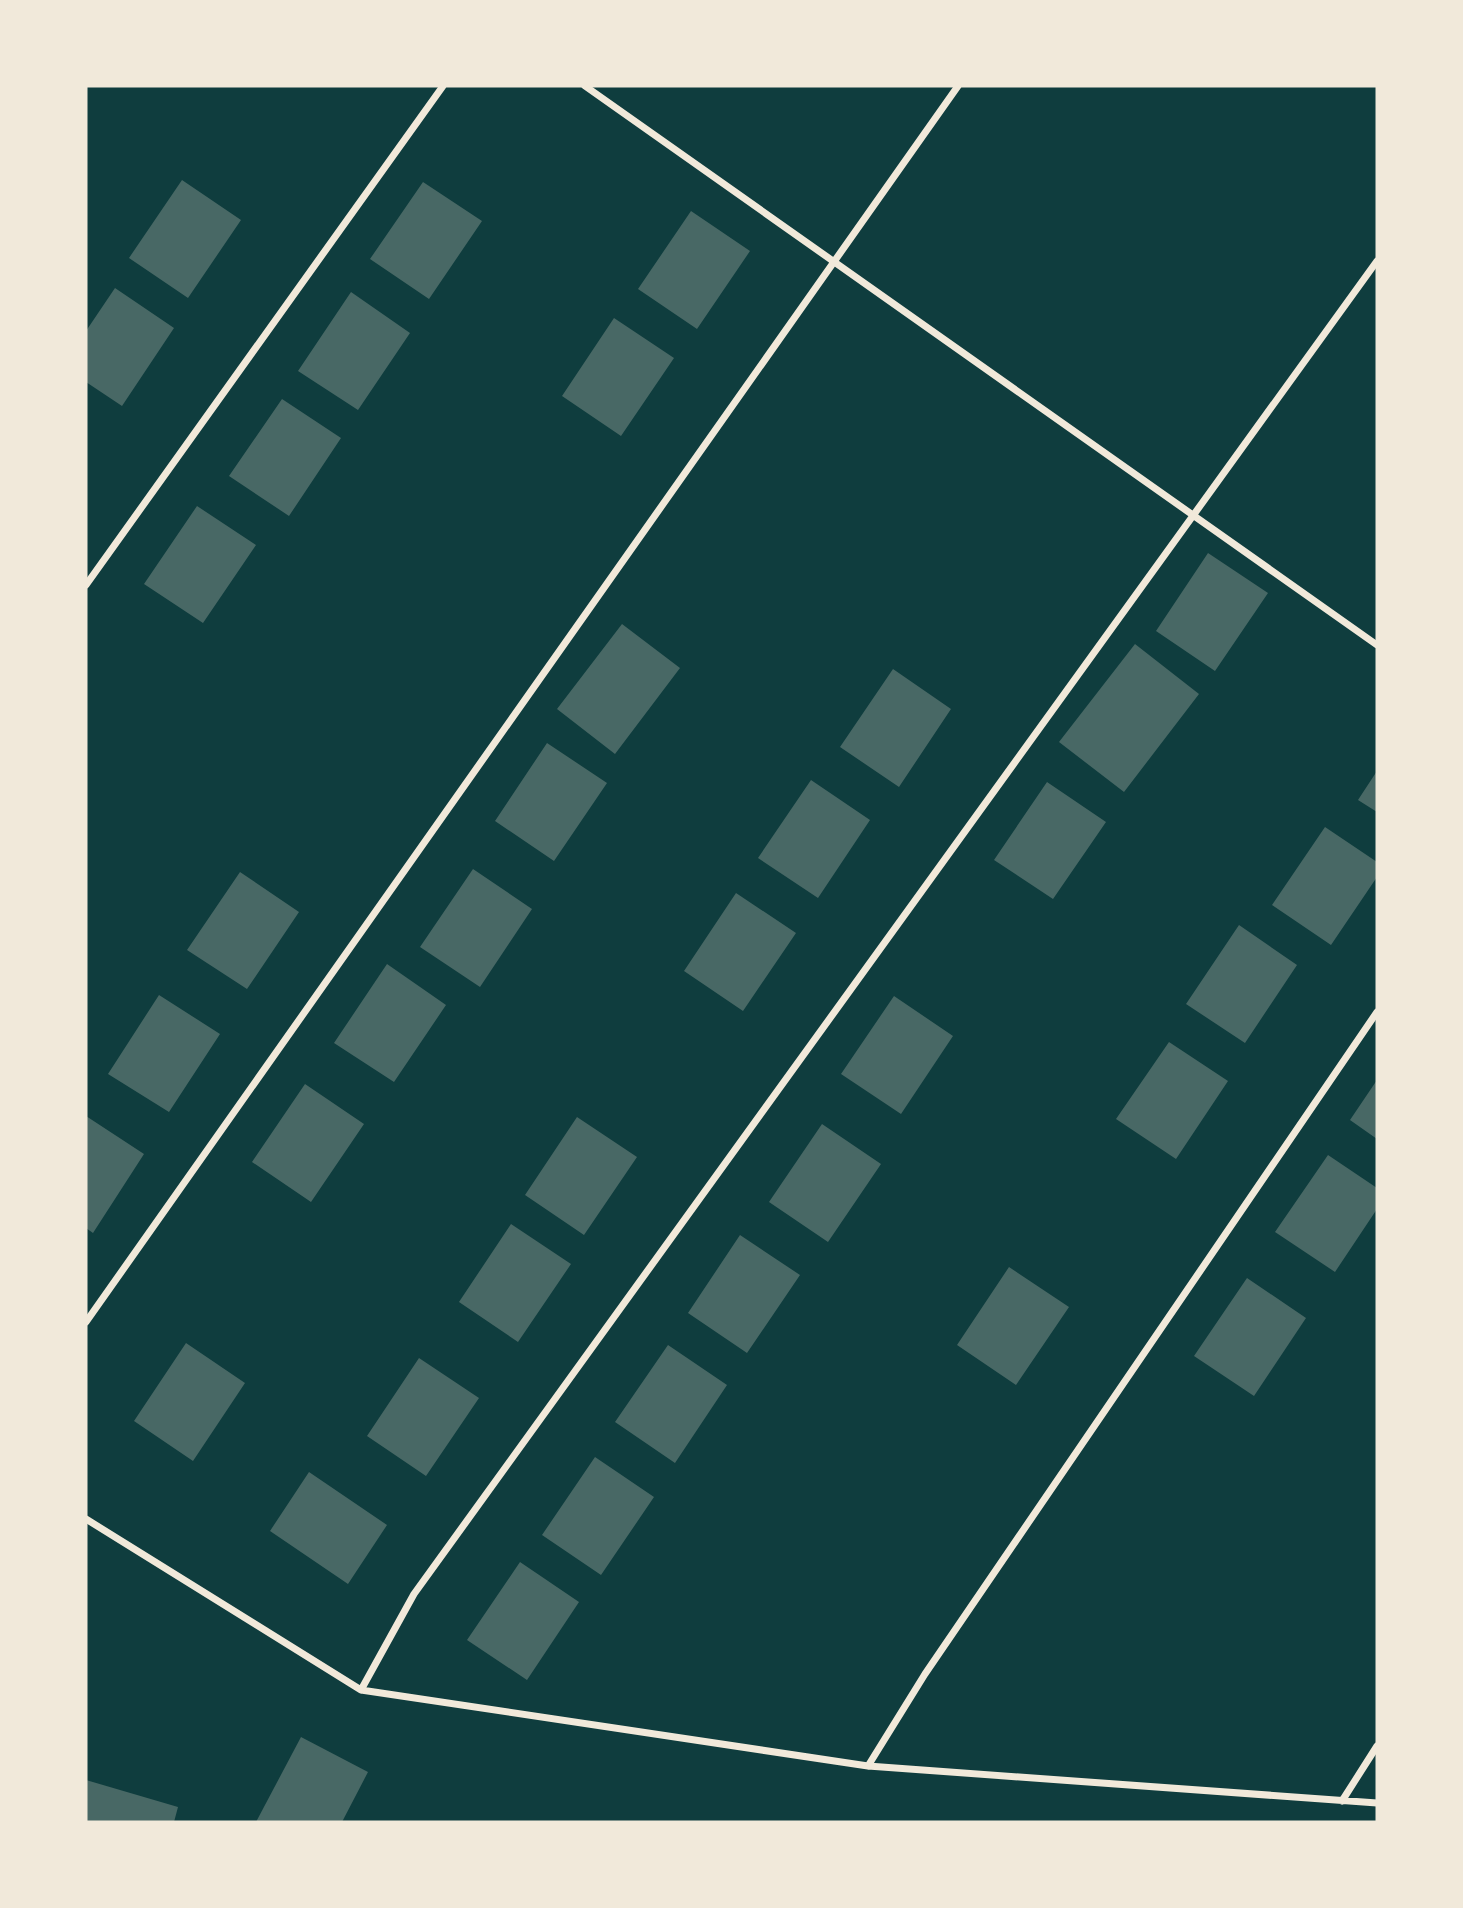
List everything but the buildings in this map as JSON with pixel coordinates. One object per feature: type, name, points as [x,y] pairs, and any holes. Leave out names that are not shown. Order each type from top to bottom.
[{"type":"street","points":[[86,585],[443,86]]},
{"type":"street","points":[[585,86],[1377,645]]},
{"type":"street","points":[[86,1322],[958,86]]},
{"type":"street","points":[[361,1690],[414,1594],[1377,261]]},
{"type":"street","points":[[868,1766],[926,1674],[1377,1013]]},
{"type":"street","points":[[86,1519],[361,1690],[868,1766],[1377,1803]]},
{"type":"street","points":[[1342,1801],[1377,1746]]}]
